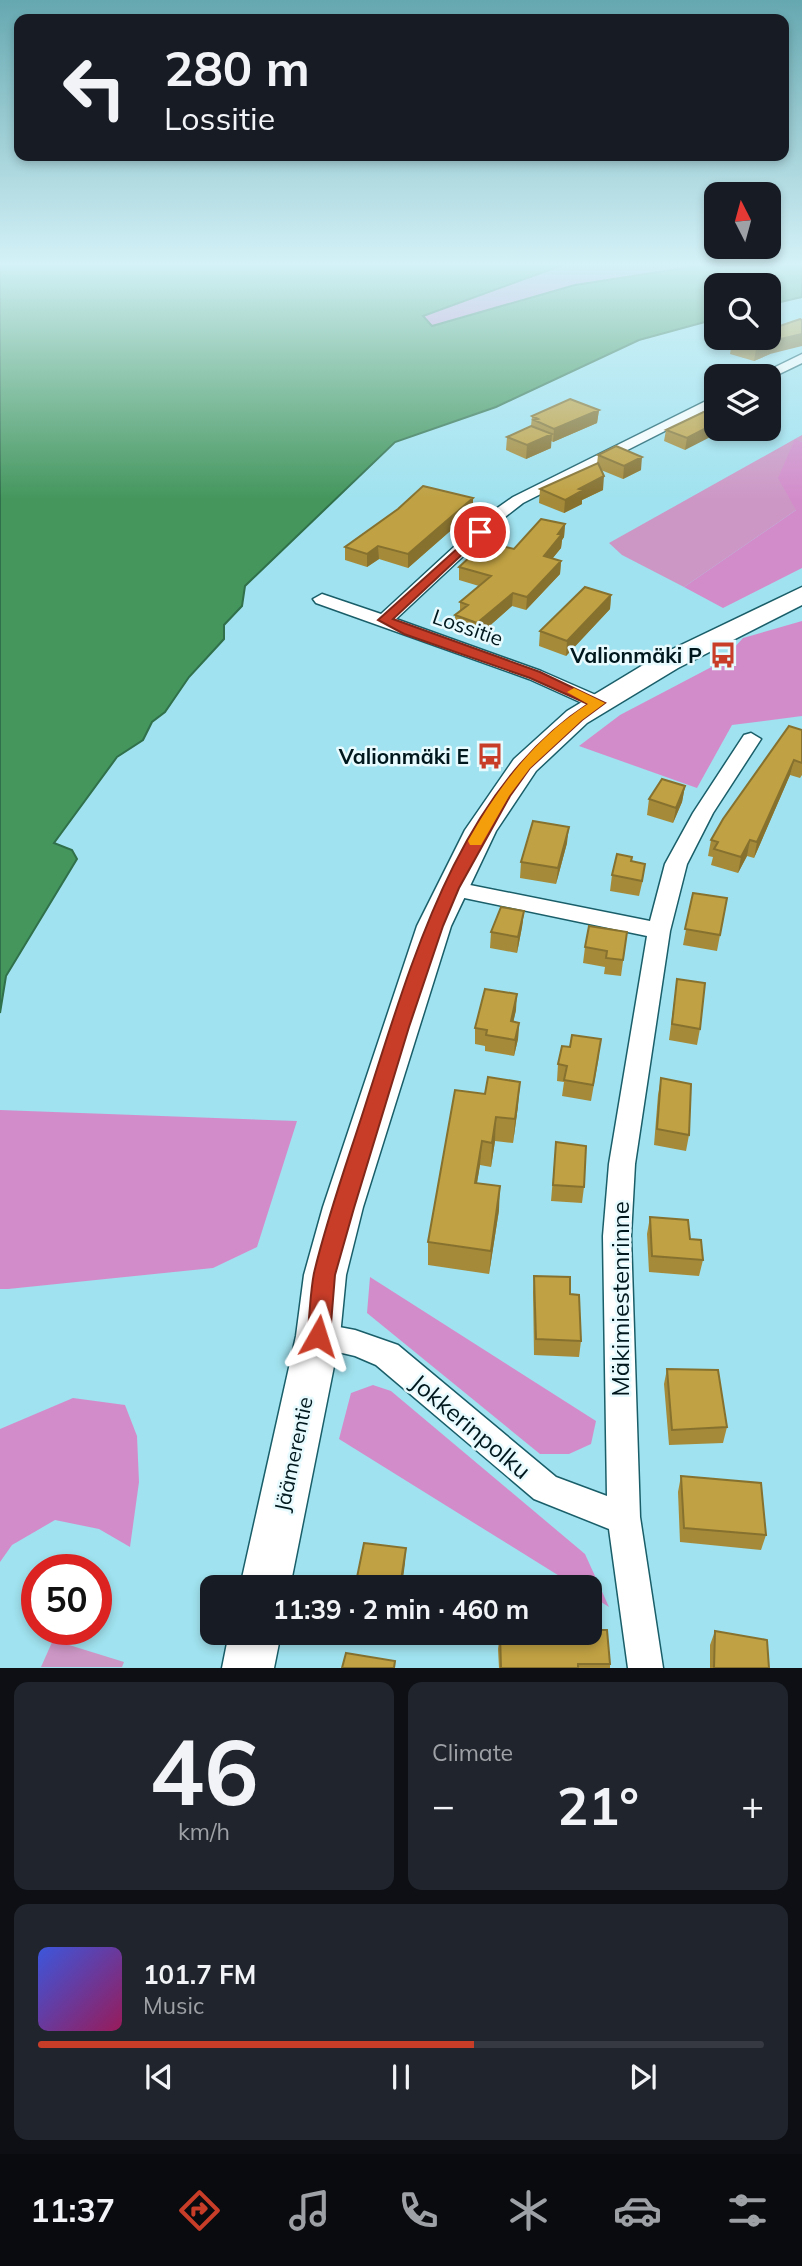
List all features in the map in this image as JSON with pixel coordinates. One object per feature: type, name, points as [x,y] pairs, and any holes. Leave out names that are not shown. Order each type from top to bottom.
[{"type":"main road","name":"Jäämerentie","points":[[268,1575],[318,1336],[325,1275],[343,1208],[400,1027],[434,926],[450,888],[503,794],[525,765],[577,717],[668,662],[802,594]]},
{"type":"main road","points":[[248,1668],[253,1645]]},
{"type":"street","points":[[781,368],[802,358]]},
{"type":"street","points":[[385,620],[499,514],[518,500],[704,406]]},
{"type":"street","name":"Lossitie","points":[[322,599],[535,675],[598,703]]},
{"type":"street","name":"Mäkimiestenrinne","points":[[646,1668],[624,1517],[617,1236],[622,1164],[659,931],[676,864],[703,813],[751,739]]},
{"type":"street","points":[[450,888],[659,931]]},
{"type":"street","name":"Jokkerinpolku","points":[[318,1336],[355,1343],[387,1355],[545,1488],[585,1505],[624,1517]]},
{"type":"shaded area","points":[[0,343],[633,343],[496,407],[395,442],[245,586],[242,606],[224,625],[224,639],[189,677],[165,712],[152,722],[143,740],[117,757],[54,843],[72,850],[77,859],[6,976],[0,1013]]},
{"type":"shaded area","points":[[802,435],[802,442],[795,440],[796,510],[684,587],[622,555],[609,543]]},
{"type":"shaded area","points":[[795,439],[802,442],[802,568],[723,608],[684,587],[796,510],[778,478]]},
{"type":"shaded area","points":[[802,621],[802,716],[732,725],[697,788],[579,746],[620,715],[721,662],[743,638]]},
{"type":"shaded area","points":[[0,1110],[297,1121],[257,1247],[213,1268],[0,1289]]},
{"type":"shaded area","points":[[370,1277],[596,1421],[591,1444],[569,1454],[540,1454],[367,1313]]},
{"type":"shaded area","points":[[373,1385],[391,1391],[585,1554],[595,1575],[558,1575],[339,1439],[351,1393]]},
{"type":"shaded area","points":[[73,1398],[125,1405],[137,1436],[139,1482],[130,1547],[99,1529],[55,1520],[12,1545],[0,1562],[0,1429]]},
{"type":"shaded area","points":[[602,1592],[609,1607],[602,1603]]},
{"type":"shaded area","points":[[51,1645],[69,1645],[124,1662],[122,1667],[41,1667]]},
{"type":"building","points":[[570,399],[599,410],[554,429],[534,420],[538,419],[532,416]]},
{"type":"building","points":[[704,412],[704,429],[687,438],[666,430]]},
{"type":"building","points":[[531,426],[552,434],[527,445],[507,437]]},
{"type":"building","points":[[616,446],[642,457],[624,466],[598,455]]},
{"type":"building","points":[[598,463],[604,476],[565,500],[540,489]]},
{"type":"building","points":[[423,486],[473,498],[408,554],[378,546],[367,554],[345,547],[398,509]]},
{"type":"building","points":[[541,519],[565,524],[558,534],[562,534],[544,556],[561,561],[527,597],[513,593],[477,623],[455,615],[468,605],[460,602],[491,576],[459,567],[486,542],[514,549]]},
{"type":"building","points":[[585,587],[611,595],[567,641],[540,631]]},
{"type":"building","points":[[789,726],[802,730],[802,763],[794,760],[757,842],[750,840],[741,857],[714,849],[718,842],[711,840],[723,819]]},
{"type":"building","points":[[662,779],[685,786],[676,808],[649,799]]},
{"type":"building","points":[[533,821],[569,827],[558,868],[521,862]]},
{"type":"building","points":[[617,854],[632,857],[631,861],[645,864],[642,881],[612,875]]},
{"type":"building","points":[[693,893],[727,898],[720,935],[685,929]]},
{"type":"building","points":[[501,907],[524,911],[518,937],[491,932]]},
{"type":"building","points":[[589,926],[627,932],[623,960],[606,958],[607,951],[585,947]]},
{"type":"building","points":[[677,979],[705,983],[700,1029],[672,1024]]},
{"type":"building","points":[[485,989],[517,994],[511,1021],[519,1023],[515,1040],[486,1035],[487,1030],[475,1028]]},
{"type":"building","points":[[572,1035],[601,1039],[593,1085],[564,1080],[567,1066],[558,1064],[562,1046],[570,1047]]},
{"type":"building","points":[[488,1077],[520,1082],[515,1119],[496,1117],[492,1143],[482,1141],[475,1183],[500,1186],[491,1251],[428,1242],[455,1090],[485,1094]]},
{"type":"building","points":[[661,1078],[691,1084],[689,1135],[657,1129]]},
{"type":"building","points":[[556,1142],[586,1146],[584,1187],[553,1185]]},
{"type":"building","points":[[650,1217],[688,1220],[690,1239],[701,1240],[703,1260],[652,1256]]},
{"type":"building","points":[[534,1276],[570,1277],[570,1294],[579,1295],[581,1341],[536,1339]]},
{"type":"building","points":[[667,1369],[718,1370],[727,1427],[672,1430]]},
{"type":"building","points":[[681,1476],[761,1483],[766,1535],[684,1528]]},
{"type":"building","points":[[364,1543],[406,1548],[402,1575],[357,1575]]},
{"type":"building","points":[[602,1630],[607,1630],[610,1664],[578,1664],[578,1668],[501,1668],[500,1645],[602,1645]]},
{"type":"building","points":[[715,1631],[767,1640],[769,1668],[714,1668]]},
{"type":"building","points":[[346,1653],[395,1661],[394,1668],[342,1668]]},
{"type":"slow traffic","points":[[476,841],[503,794],[525,765],[577,717],[598,703],[574,692]]},
{"type":"place","name":"Valionmäki P","points":[[723,655]]},
{"type":"place","name":"Valionmäki E","points":[[490,756]]},
{"type":"route","points":[[318,1336],[325,1275],[343,1208],[400,1027],[434,926],[450,888],[481,830],[525,765],[577,717],[598,703],[535,675],[385,620],[480,532]]}]
